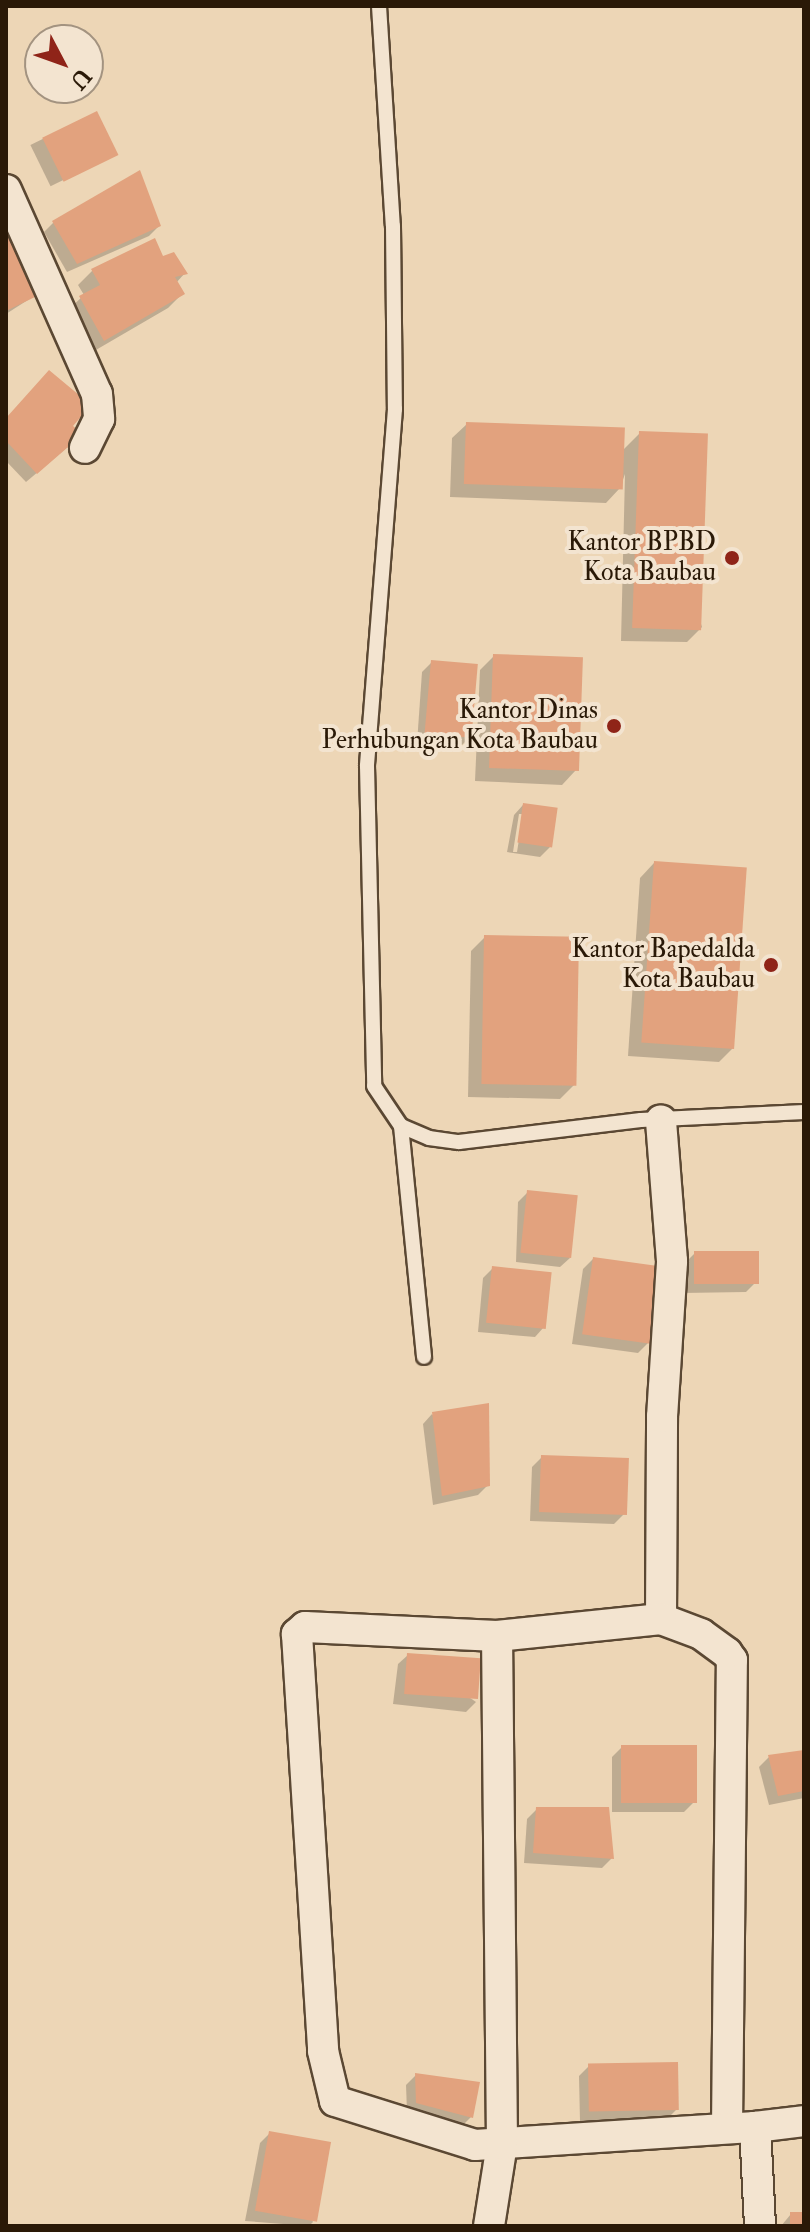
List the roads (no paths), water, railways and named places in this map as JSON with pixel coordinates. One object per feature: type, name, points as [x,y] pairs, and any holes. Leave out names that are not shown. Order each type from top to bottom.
[{"type":"street","points":[[6,190],[97,394],[99,419],[85,448]]},
{"type":"street","points":[[661,1120],[672,1261],[662,1417],[661,1619]]},
{"type":"street","points":[[760,2226],[741,2127],[732,1660],[717,1643],[661,1619],[497,1636],[305,1627],[297,1634],[323,2051],[332,2094],[340,2104],[458,2142],[502,2144],[741,2127],[804,2121]]},
{"type":"street","points":[[489,2226],[502,2144],[497,1636]]},
{"type":"lane","points":[[379,6],[393,226],[395,409],[367,781],[374,1086],[401,1126],[424,1357]]},
{"type":"lane","points":[[401,1126],[429,1138],[459,1142],[661,1120],[804,1112]]},
{"type":"place","name":"Kantor BPBD Kota Baubau","points":[[732,558]]},
{"type":"place","name":"Kantor Dinas Perhubungan Kota Baubau","points":[[614,726]]},
{"type":"place","name":"Kantor Bapedalda Kota Baubau","points":[[771,965]]}]
